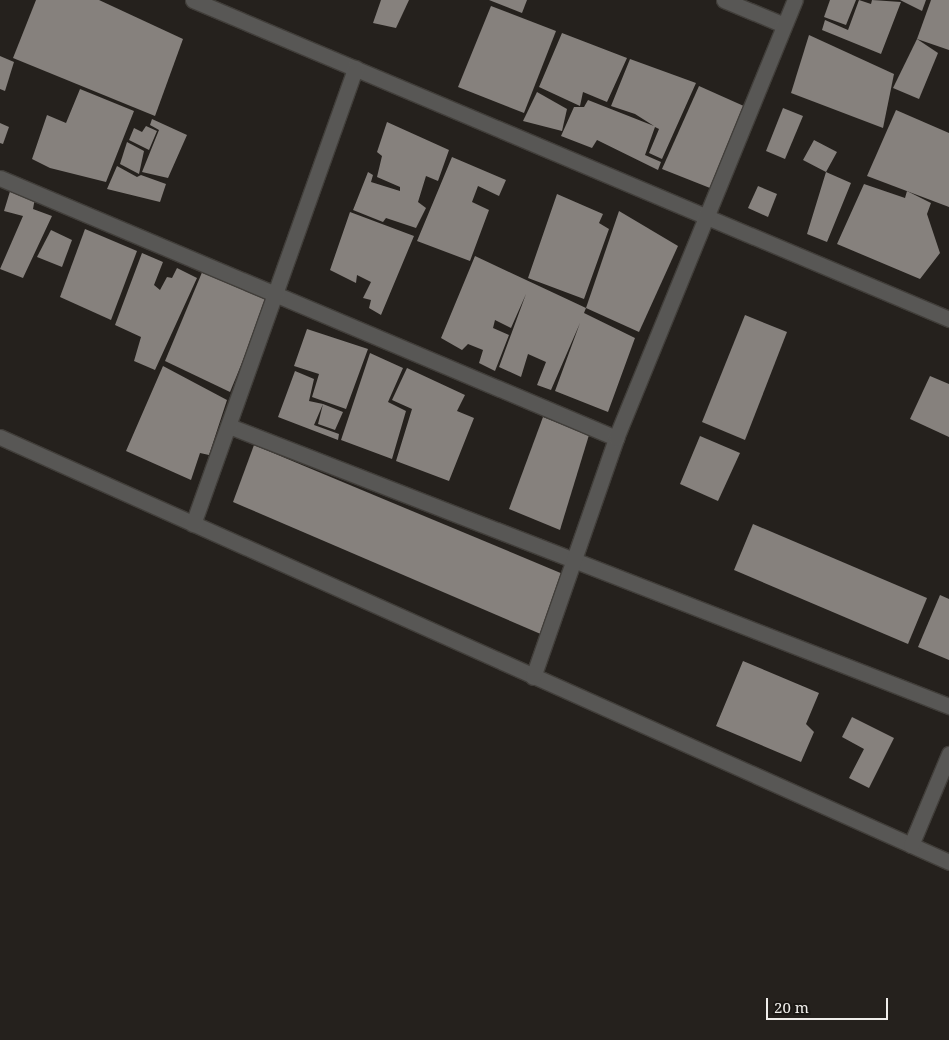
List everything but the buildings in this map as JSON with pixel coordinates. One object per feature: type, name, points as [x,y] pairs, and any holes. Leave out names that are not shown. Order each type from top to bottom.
[{"type":"street","points":[[193,0],[217,5],[355,68],[949,319]]},
{"type":"street","points":[[724,0],[784,25]]},
{"type":"street","points":[[533,676],[616,438],[704,217],[795,0]]},
{"type":"street","points":[[193,524],[355,68]]},
{"type":"street","points":[[0,178],[616,438]]},
{"type":"street","points":[[229,426],[949,706]]},
{"type":"street","points":[[0,438],[949,862]]},
{"type":"street","points":[[911,845],[949,754]]}]
